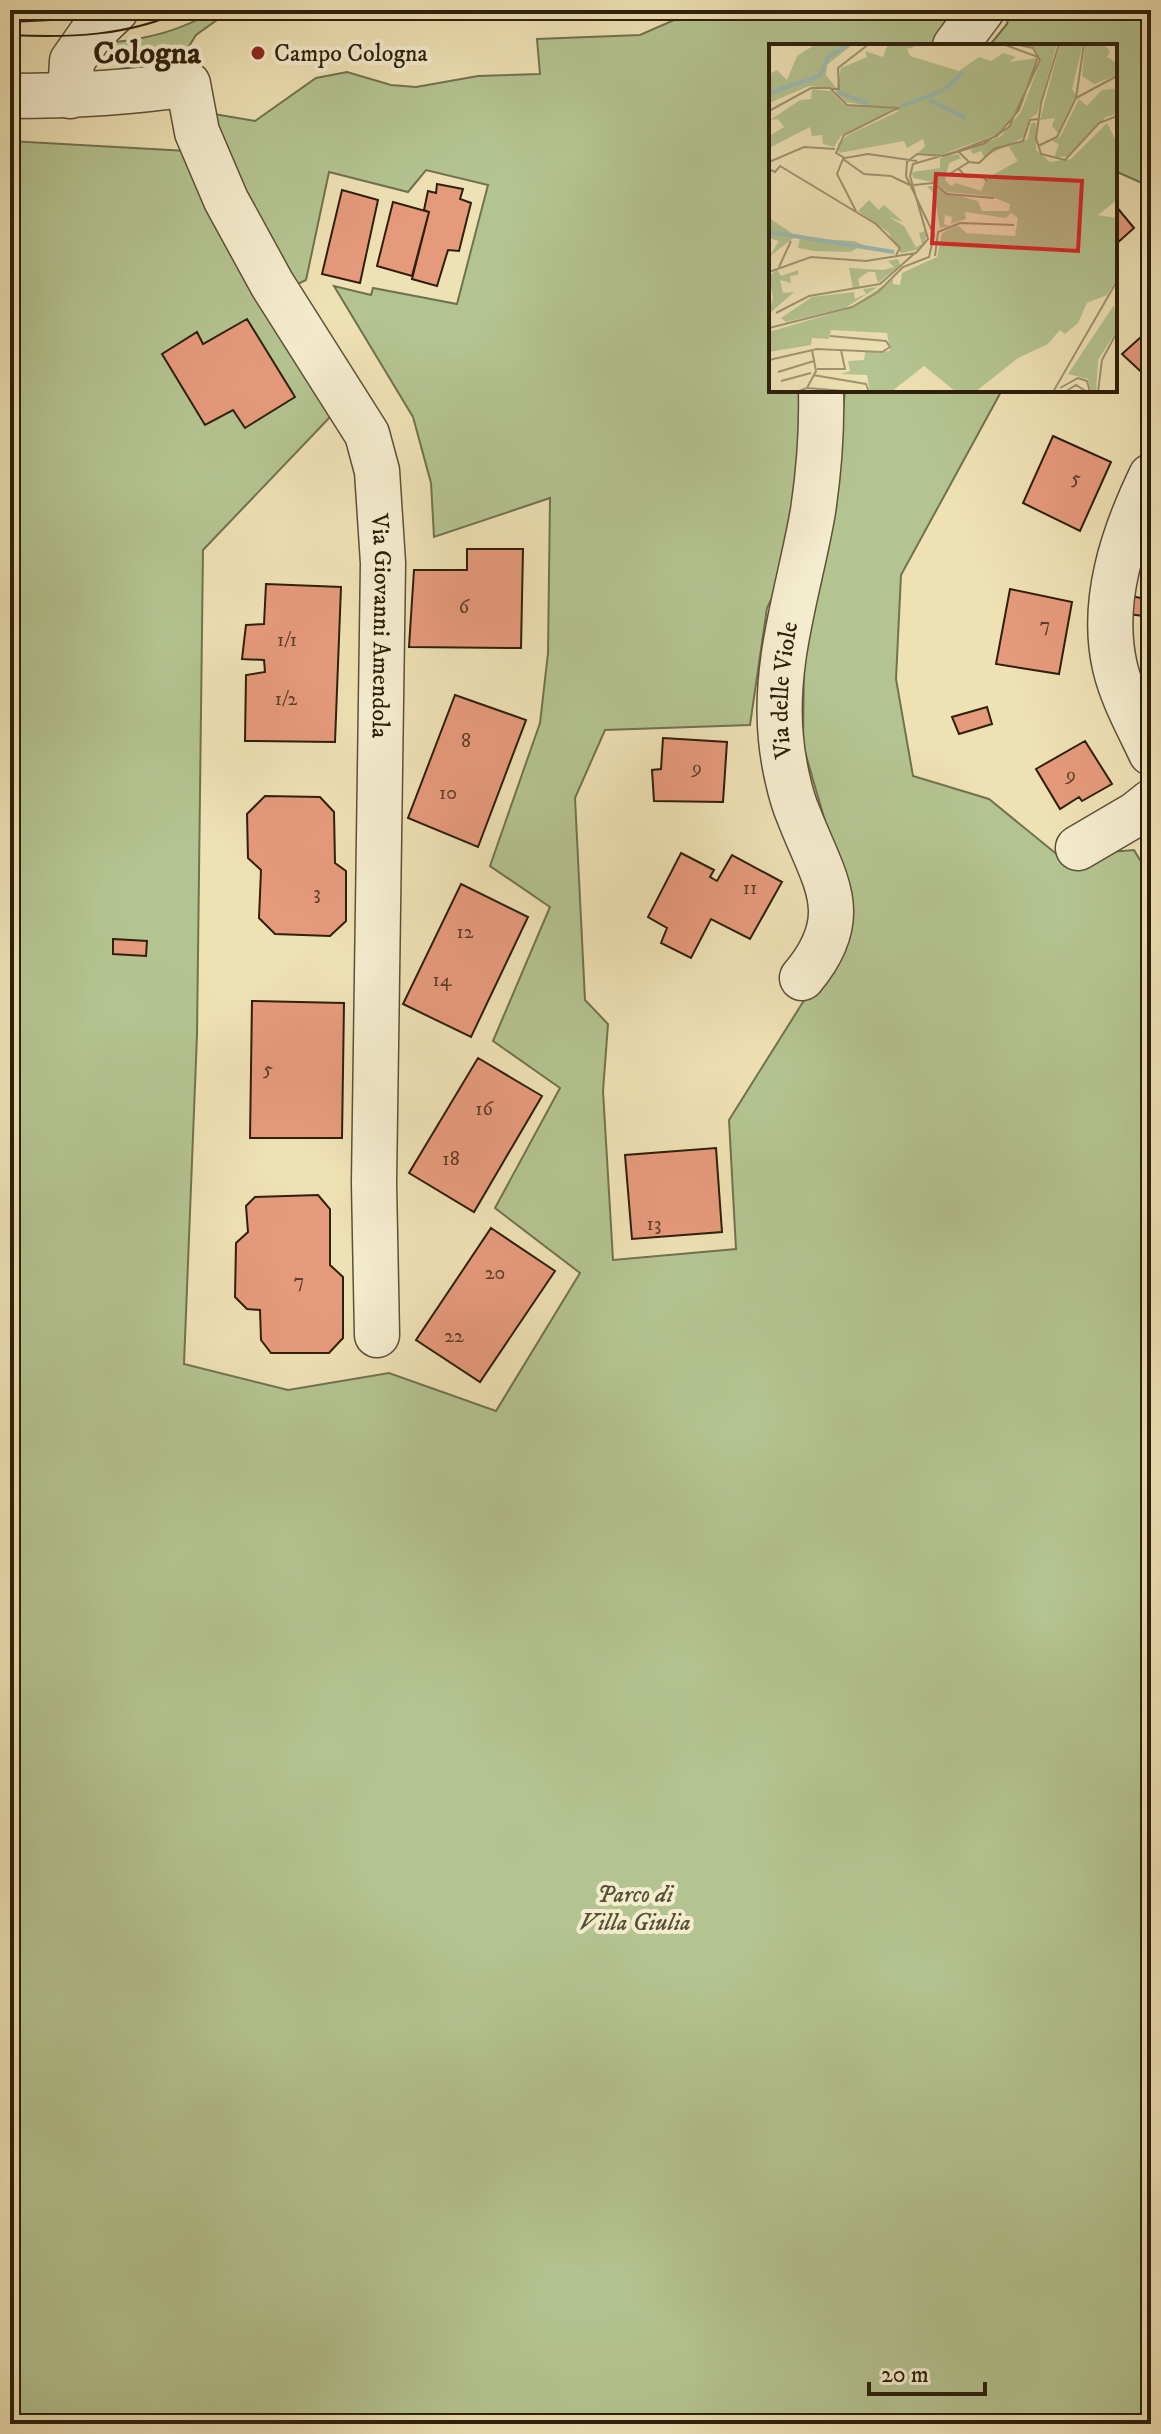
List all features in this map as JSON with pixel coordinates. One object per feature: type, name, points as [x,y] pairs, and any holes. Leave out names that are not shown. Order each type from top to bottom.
[{"type":"street","points":[[70,96],[72,61],[91,34],[116,10]]},
{"type":"street","points":[[956,44],[982,10]]},
{"type":"street","name":"Via Giovanni Amendola","points":[[10,96],[135,92],[188,84],[197,132],[226,200],[272,284],[367,434],[377,471],[383,579],[374,1183],[377,1335]]},
{"type":"street","name":"Via delle Viole","points":[[802,978],[816,961],[826,941],[831,916],[822,866],[797,814],[781,743],[779,690],[785,643],[813,512],[821,392]]},
{"type":"street","points":[[1151,476],[1124,543],[1114,580],[1111,623],[1115,666],[1128,705],[1151,753]]},
{"type":"street","points":[[1078,848],[1151,802]]},
{"type":"green space","points":[[216,10],[231,10],[196,35],[178,64],[144,69],[123,68],[110,55],[107,43],[163,33]]},
{"type":"green space","name":"Parco di Villa Giulia","points":[[697,10],[973,10],[946,44],[769,44],[769,392],[811,392],[792,557],[767,608],[750,725],[605,730],[575,798],[585,1000],[608,1024],[603,1091],[613,1260],[736,1249],[729,1120],[803,1002],[846,922],[837,863],[803,745],[804,651],[833,508],[845,392],[1001,392],[901,575],[896,679],[913,776],[989,799],[1059,856],[1134,850],[1151,878],[1151,2424],[10,2424],[10,141],[187,151],[242,274],[330,417],[203,550],[197,1035],[184,1364],[288,1390],[389,1373],[496,1411],[580,1273],[495,1208],[560,1088],[493,1041],[550,907],[490,866],[540,723],[548,653],[550,498],[434,537],[431,483],[413,417],[334,286],[371,295],[373,288],[457,304],[488,185],[426,170],[408,192],[329,172],[306,280],[294,286],[216,139],[214,114],[255,121],[316,78],[347,72],[391,85],[416,87],[478,76],[540,74],[537,39],[640,35]]},
{"type":"green space","points":[[1010,10],[1151,10],[1151,187],[1117,172],[1117,44],[991,44],[1007,24]]},
{"type":"building","points":[[437,184],[463,189],[460,199],[471,203],[459,251],[448,250],[437,286],[412,279],[429,212],[424,210],[428,191],[436,193]]},
{"type":"building","points":[[342,190],[378,200],[360,283],[322,274]]},
{"type":"building","points":[[393,202],[429,212],[412,276],[377,266]]},
{"type":"building","points":[[1117,207],[1134,228],[1117,243]]},
{"type":"building","points":[[247,319],[295,397],[245,428],[233,410],[205,425],[162,354],[197,332],[203,344]]},
{"type":"building","points":[[1151,328],[1151,381],[1122,354]]},
{"type":"building","points":[[1053,436],[1111,462],[1080,531],[1023,503]]},
{"type":"building","points":[[467,549],[523,549],[521,648],[409,647],[414,570],[467,570]]},
{"type":"building","points":[[266,584],[341,587],[335,742],[245,741],[246,675],[265,672],[264,660],[242,659],[246,625],[264,624]]},
{"type":"building","points":[[1010,589],[1072,602],[1059,674],[996,664]]},
{"type":"building","points":[[1131,596],[1151,600],[1151,617],[1128,614]]},
{"type":"building","points":[[455,695],[526,720],[478,847],[408,818]]},
{"type":"building","points":[[987,707],[992,724],[959,734],[952,717]]},
{"type":"building","points":[[663,738],[727,742],[723,802],[654,801],[652,770],[661,769]]},
{"type":"building","points":[[1085,741],[1112,784],[1082,801],[1079,797],[1060,809],[1036,769]]},
{"type":"building","points":[[265,796],[320,797],[334,812],[335,863],[346,871],[346,921],[330,936],[275,934],[259,918],[261,870],[248,858],[247,814]]},
{"type":"building","points":[[681,853],[714,870],[710,877],[717,881],[732,855],[782,882],[750,939],[711,919],[691,958],[661,943],[667,928],[648,917]]},
{"type":"building","points":[[461,884],[528,917],[471,1037],[403,1004]]},
{"type":"building","points":[[113,939],[147,941],[146,956],[113,954]]},
{"type":"building","points":[[252,1001],[344,1003],[342,1138],[250,1138]]},
{"type":"building","points":[[478,1058],[542,1096],[474,1212],[409,1173]]},
{"type":"building","points":[[716,1148],[722,1232],[632,1239],[625,1155]]},
{"type":"building","points":[[318,1195],[330,1209],[330,1265],[343,1277],[343,1338],[329,1353],[271,1353],[261,1340],[260,1310],[247,1309],[235,1297],[236,1243],[248,1232],[246,1206],[255,1197]]},
{"type":"building","points":[[491,1228],[555,1271],[480,1382],[416,1340]]},
{"type":"tram line","points":[[10,22],[71,19],[133,10]]},
{"type":"tram line","points":[[10,35],[54,36],[121,30],[184,10]]},
{"type":"place","name":"Campo Cologna","points":[[258,53]]},
{"type":"district","name":"Cologna","points":[[147,52]]}]
